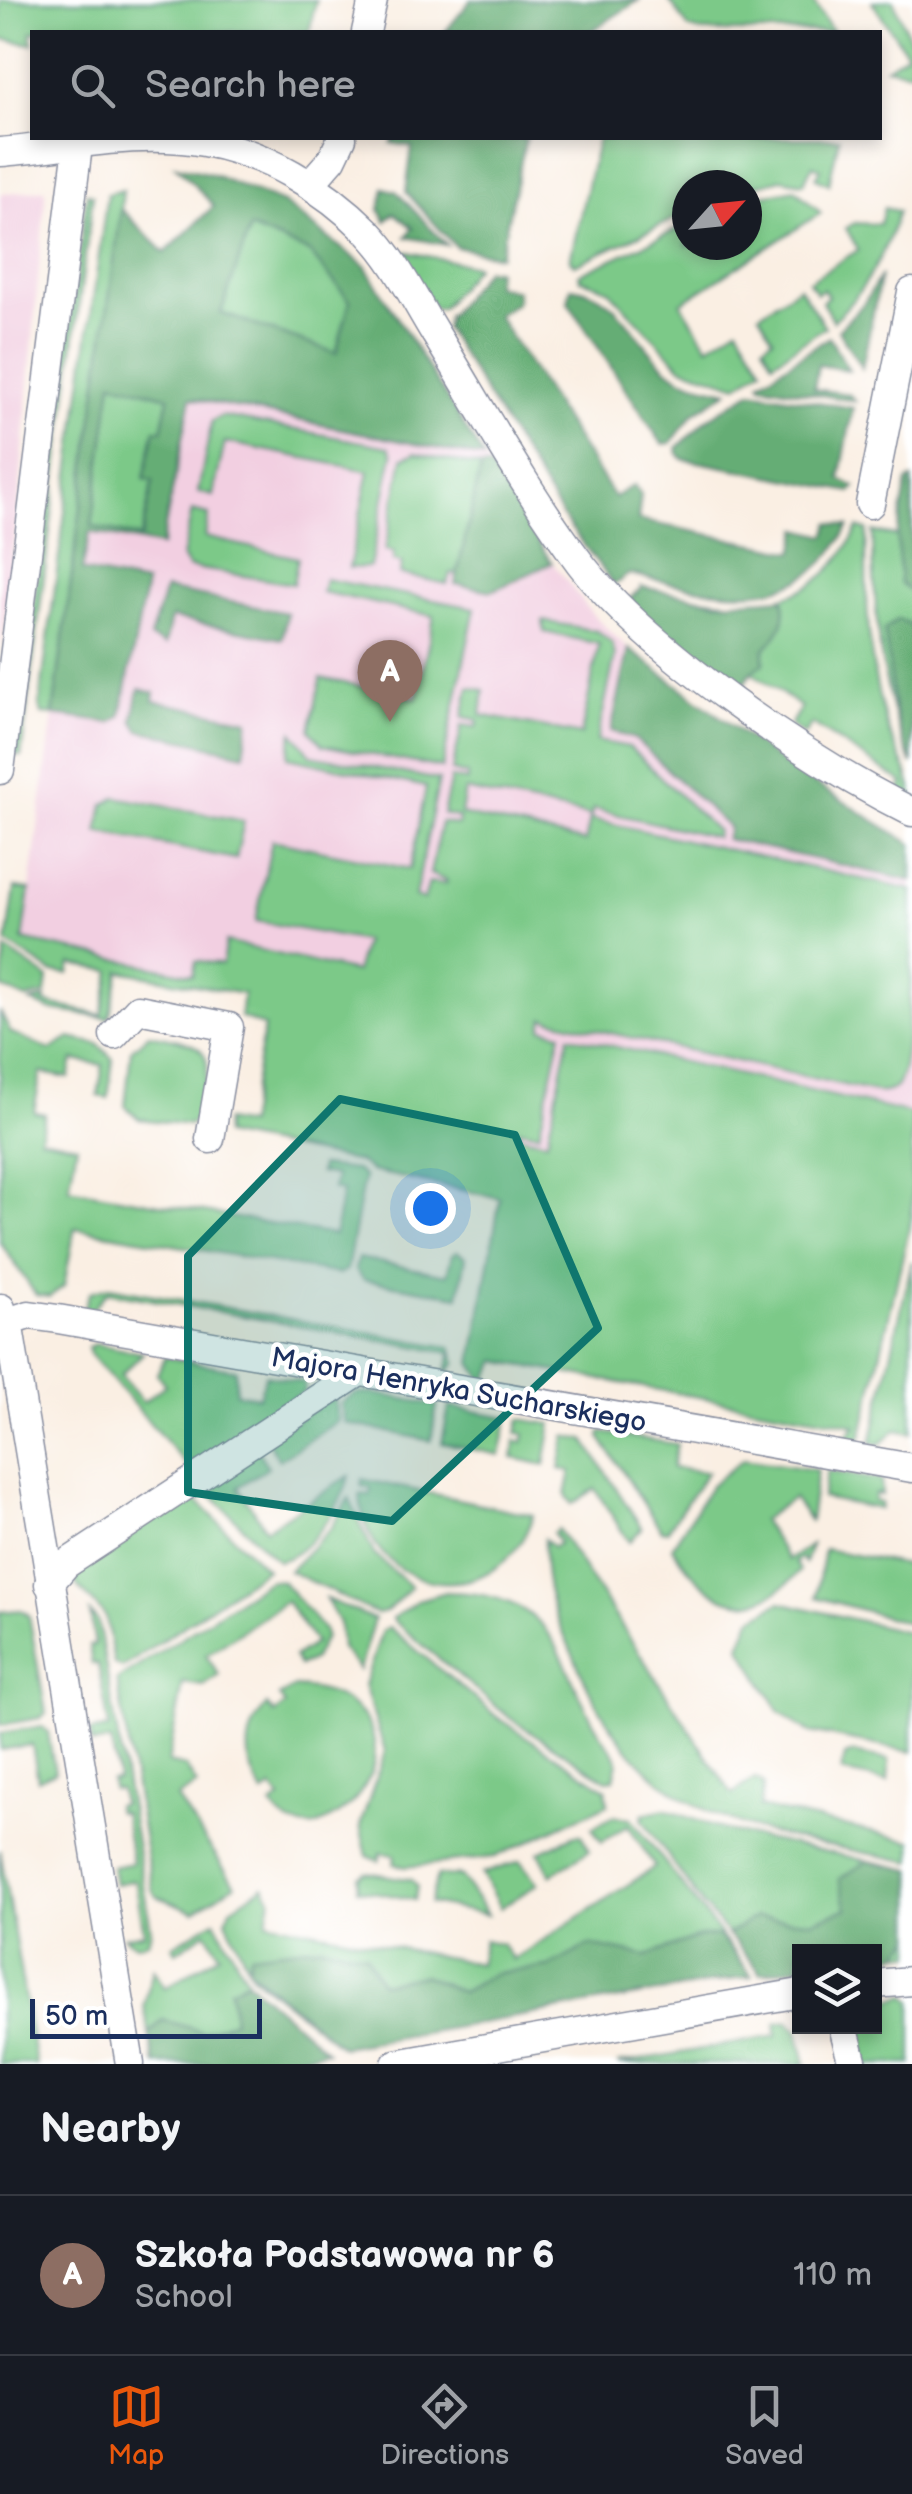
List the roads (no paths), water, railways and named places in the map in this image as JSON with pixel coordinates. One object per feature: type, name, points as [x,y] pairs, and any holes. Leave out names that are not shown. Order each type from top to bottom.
[{"type":"street","points":[[366,30],[373,0]]},
{"type":"street","points":[[0,152],[148,140]]},
{"type":"street","points":[[188,140],[262,160],[310,184],[383,250],[552,524],[613,601],[669,651],[773,726],[876,794],[912,812]]},
{"type":"street","points":[[310,184],[332,159],[341,140]]},
{"type":"street","points":[[0,770],[78,146]]},
{"type":"street","points":[[870,504],[912,292]]},
{"type":"street","points":[[114,1035],[138,1009],[229,1027],[210,1139]]},
{"type":"street","name":"Majora Henryka Sucharskiego","points":[[130,2064],[4,1314],[29,1314],[912,1468]]},
{"type":"street","points":[[49,1584],[66,1564],[359,1372]]},
{"type":"street","points":[[882,1983],[912,1981]]},
{"type":"street","points":[[396,2064],[792,1995]]},
{"type":"street","points":[[845,2034],[853,2064]]},
{"type":"place","name":"Szkoła Podstawowa nr 6","points":[[390,722]]}]
